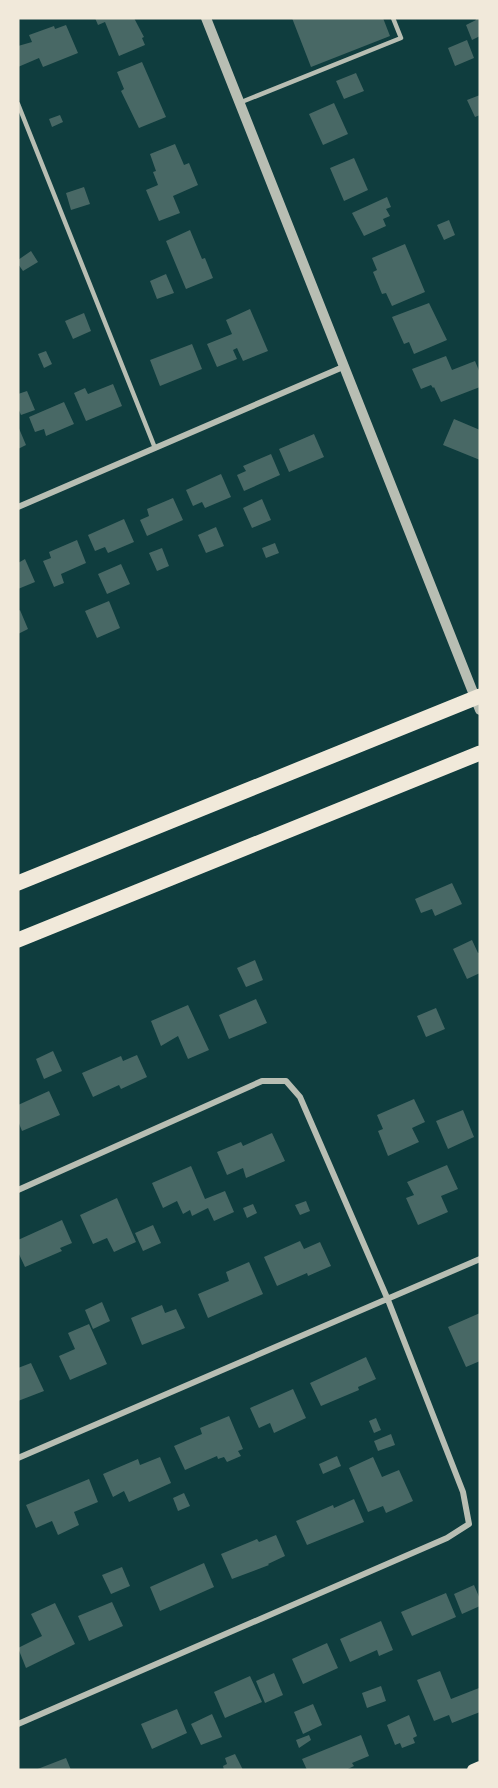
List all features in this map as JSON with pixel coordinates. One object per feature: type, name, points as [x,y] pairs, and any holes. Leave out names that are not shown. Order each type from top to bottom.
[{"type":"highway","points":[[18,883],[480,696]]},
{"type":"highway","points":[[18,940],[480,753]]},
{"type":"main road","points":[[473,1770],[480,1767]]},
{"type":"street","points":[[206,18],[480,710]]},
{"type":"street","points":[[18,507],[343,367]]},
{"type":"street","points":[[18,1190],[262,1081],[286,1081],[300,1096],[388,1300],[464,1492],[469,1524],[447,1538],[18,1724]]},
{"type":"street","points":[[18,1458],[480,1259]]},
{"type":"lane","points":[[239,103],[401,38],[393,18]]},
{"type":"lane","points":[[18,104],[155,448]]},
{"type":"building","points":[[95,18],[134,18],[144,37],[142,38],[145,45],[119,56],[105,22],[98,25]]},
{"type":"building","points":[[292,18],[383,18],[390,36],[311,67]]},
{"type":"building","points":[[475,18],[480,18],[480,36],[472,40],[466,25],[476,20]]},
{"type":"building","points":[[66,25],[78,53],[43,67],[39,58],[18,67],[18,46],[32,42],[29,35],[54,26],[55,29]]},
{"type":"building","points":[[467,40],[474,58],[455,66],[448,48]]},
{"type":"building","points":[[142,62],[166,117],[139,128],[121,91],[124,89],[117,72]]},
{"type":"building","points":[[356,73],[364,91],[344,99],[336,81]]},
{"type":"building","points":[[480,95],[480,115],[475,117],[467,100]]},
{"type":"building","points":[[334,103],[348,134],[323,145],[309,114]]},
{"type":"building","points":[[60,115],[63,122],[52,127],[49,119]]},
{"type":"building","points":[[175,144],[184,165],[189,163],[198,185],[173,196],[180,213],[159,221],[146,190],[158,185],[150,154]]},
{"type":"building","points":[[354,158],[368,190],[344,201],[330,168]]},
{"type":"building","points":[[84,187],[90,204],[71,210],[66,193]]},
{"type":"building","points":[[387,197],[391,207],[386,209],[390,216],[383,219],[386,226],[364,236],[352,213]]},
{"type":"building","points":[[449,220],[455,235],[444,240],[437,225]]},
{"type":"building","points":[[190,230],[213,278],[186,289],[166,241]]},
{"type":"building","points":[[405,244],[425,292],[392,306],[386,293],[382,294],[373,272],[377,270],[372,258]]},
{"type":"building","points":[[31,251],[38,262],[23,271],[18,260]]},
{"type":"building","points":[[166,274],[174,293],[157,299],[150,281]]},
{"type":"building","points":[[429,303],[447,340],[414,354],[409,342],[404,344],[392,317]]},
{"type":"building","points":[[250,309],[268,351],[243,361],[237,348],[233,350],[237,359],[217,367],[207,344],[232,334],[226,320]]},
{"type":"building","points":[[84,313],[91,331],[73,339],[65,321]]},
{"type":"building","points":[[192,344],[202,369],[160,386],[150,360]]},
{"type":"building","points":[[46,351],[52,364],[44,368],[38,354]]},
{"type":"building","points":[[446,356],[452,370],[475,361],[480,373],[480,387],[441,402],[431,385],[421,389],[412,369]]},
{"type":"building","points":[[113,384],[122,406],[86,421],[74,393],[85,388],[88,394]]},
{"type":"building","points":[[27,391],[35,410],[21,415],[18,408],[18,394]]},
{"type":"building","points":[[64,402],[74,424],[46,436],[44,429],[35,432],[29,417]]},
{"type":"building","points":[[454,419],[480,430],[480,460],[443,445]]},
{"type":"building","points":[[18,426],[26,445],[18,449]]},
{"type":"building","points":[[314,434],[324,457],[289,472],[279,449]]},
{"type":"building","points":[[271,454],[280,475],[244,491],[237,475],[246,471],[243,466]]},
{"type":"building","points":[[221,474],[231,497],[205,508],[202,502],[193,506],[186,490]]},
{"type":"building","points":[[173,498],[183,520],[147,536],[140,520],[149,516],[147,509]]},
{"type":"building","points":[[262,499],[271,520],[252,528],[243,508]]},
{"type":"building","points":[[124,519],[134,542],[108,553],[105,547],[95,551],[88,535]]},
{"type":"building","points":[[216,527],[224,546],[206,553],[198,535]]},
{"type":"building","points":[[77,540],[86,563],[61,574],[64,583],[54,587],[43,561],[51,558],[49,552]]},
{"type":"building","points":[[275,543],[279,553],[266,558],[262,548]]},
{"type":"building","points":[[162,548],[169,566],[157,571],[149,553]]},
{"type":"building","points":[[25,559],[35,582],[18,589],[18,563]]},
{"type":"building","points":[[121,564],[130,584],[107,594],[98,574]]},
{"type":"building","points":[[109,601],[120,628],[97,638],[85,611]]},
{"type":"building","points":[[20,610],[28,629],[18,634],[18,611]]},
{"type":"building","points":[[452,883],[462,904],[435,916],[432,909],[421,913],[415,899]]},
{"type":"building","points":[[472,940],[478,953],[480,952],[480,973],[467,979],[453,949]]},
{"type":"building","points":[[255,960],[263,980],[246,987],[237,968]]},
{"type":"building","points":[[256,999],[267,1023],[229,1039],[219,1015]]},
{"type":"building","points":[[188,1005],[209,1050],[188,1059],[178,1036],[161,1046],[151,1021]]},
{"type":"building","points":[[436,1008],[445,1029],[426,1037],[417,1016]]},
{"type":"building","points":[[53,1051],[62,1071],[44,1079],[36,1059]]},
{"type":"building","points":[[137,1055],[147,1077],[121,1089],[119,1085],[93,1097],[82,1073],[121,1056],[123,1061]]},
{"type":"building","points":[[49,1091],[60,1115],[22,1131],[18,1121],[18,1105]]},
{"type":"building","points":[[414,1099],[425,1122],[412,1128],[419,1142],[388,1156],[378,1131],[383,1129],[377,1115]]},
{"type":"building","points":[[463,1110],[474,1137],[448,1149],[436,1121]]},
{"type":"building","points":[[272,1133],[285,1161],[246,1178],[243,1168],[227,1175],[217,1152],[241,1142],[243,1146]]},
{"type":"building","points":[[447,1165],[458,1189],[441,1196],[448,1212],[418,1225],[406,1198],[414,1195],[407,1182]]},
{"type":"building","points":[[191,1166],[205,1199],[225,1191],[234,1212],[214,1221],[208,1208],[192,1216],[190,1210],[183,1214],[177,1201],[163,1208],[152,1183]]},
{"type":"building","points":[[117,1198],[136,1242],[114,1252],[107,1238],[93,1244],[80,1215]]},
{"type":"building","points":[[306,1201],[310,1211],[300,1215],[295,1205]]},
{"type":"building","points":[[253,1204],[257,1213],[247,1218],[243,1208]]},
{"type":"building","points":[[62,1220],[72,1243],[60,1248],[62,1251],[25,1267],[18,1252],[18,1240]]},
{"type":"building","points":[[153,1225],[161,1243],[143,1251],[135,1233]]},
{"type":"building","points":[[300,1241],[304,1249],[320,1242],[331,1266],[277,1286],[264,1257]]},
{"type":"building","points":[[249,1262],[263,1294],[208,1318],[198,1294],[229,1281],[226,1272]]},
{"type":"building","points":[[102,1302],[110,1321],[93,1329],[85,1310]]},
{"type":"building","points":[[162,1305],[165,1313],[176,1309],[185,1328],[142,1345],[131,1318]]},
{"type":"building","points":[[480,1313],[480,1361],[466,1367],[448,1327]]},
{"type":"building","points":[[89,1324],[107,1364],[70,1380],[59,1356],[75,1349],[68,1333]]},
{"type":"building","points":[[366,1357],[376,1379],[358,1387],[359,1390],[321,1406],[310,1383]]},
{"type":"building","points":[[31,1363],[44,1391],[18,1401],[18,1368]]},
{"type":"building","points":[[293,1389],[306,1418],[274,1433],[270,1423],[259,1428],[250,1408]]},
{"type":"building","points":[[229,1416],[243,1449],[238,1451],[241,1456],[227,1462],[224,1457],[218,1459],[217,1456],[185,1470],[174,1446],[202,1434],[200,1428]]},
{"type":"building","points":[[376,1418],[381,1430],[374,1433],[369,1421]]},
{"type":"building","points":[[391,1434],[395,1445],[378,1451],[374,1441]]},
{"type":"building","points":[[337,1456],[341,1466],[323,1474],[319,1464]]},
{"type":"building","points":[[160,1457],[171,1483],[129,1502],[124,1491],[113,1497],[103,1474],[138,1459],[140,1465]]},
{"type":"building","points":[[373,1457],[382,1477],[399,1470],[413,1501],[386,1513],[383,1506],[368,1512],[349,1468]]},
{"type":"building","points":[[89,1479],[98,1502],[74,1512],[79,1525],[58,1535],[52,1521],[36,1528],[26,1505]]},
{"type":"building","points":[[184,1493],[190,1506],[178,1511],[173,1498]]},
{"type":"building","points":[[354,1499],[364,1522],[307,1545],[296,1521],[333,1505],[334,1508]]},
{"type":"building","points":[[276,1535],[285,1556],[269,1565],[232,1579],[221,1554],[257,1539],[259,1542]]},
{"type":"building","points":[[204,1563],[214,1587],[160,1611],[150,1587]]},
{"type":"building","points":[[122,1567],[130,1586],[111,1594],[102,1575]]},
{"type":"building","points":[[474,1585],[480,1599],[480,1606],[462,1614],[454,1594]]},
{"type":"building","points":[[446,1593],[456,1617],[412,1636],[401,1612]]},
{"type":"building","points":[[112,1602],[123,1626],[89,1641],[78,1616]]},
{"type":"building","points":[[55,1603],[75,1644],[26,1668],[18,1648],[42,1636],[31,1614]]},
{"type":"building","points":[[381,1621],[393,1650],[379,1656],[377,1650],[350,1662],[340,1639]]},
{"type":"building","points":[[327,1643],[338,1668],[303,1684],[292,1659]]},
{"type":"building","points":[[440,1671],[451,1699],[479,1688],[480,1712],[452,1723],[449,1715],[434,1721],[417,1680]]},
{"type":"building","points":[[274,1673],[283,1695],[265,1703],[256,1681]]},
{"type":"building","points":[[250,1676],[262,1702],[225,1718],[214,1692]]},
{"type":"building","points":[[381,1686],[386,1701],[367,1708],[362,1693]]},
{"type":"building","points":[[313,1704],[322,1725],[303,1734],[294,1712]]},
{"type":"building","points":[[177,1709],[187,1733],[152,1749],[141,1724]]},
{"type":"building","points":[[212,1714],[222,1737],[201,1745],[191,1724]]},
{"type":"building","points":[[409,1715],[417,1736],[413,1738],[415,1743],[402,1748],[400,1743],[395,1745],[387,1725]]},
{"type":"building","points":[[309,1735],[311,1740],[299,1748],[296,1740]]},
{"type":"building","points":[[361,1735],[369,1756],[352,1763],[354,1766],[346,1770],[307,1770],[302,1759]]},
{"type":"building","points":[[235,1754],[243,1770],[224,1770],[223,1766],[227,1764],[225,1758]]},
{"type":"building","points":[[66,1758],[71,1770],[35,1770]]}]
